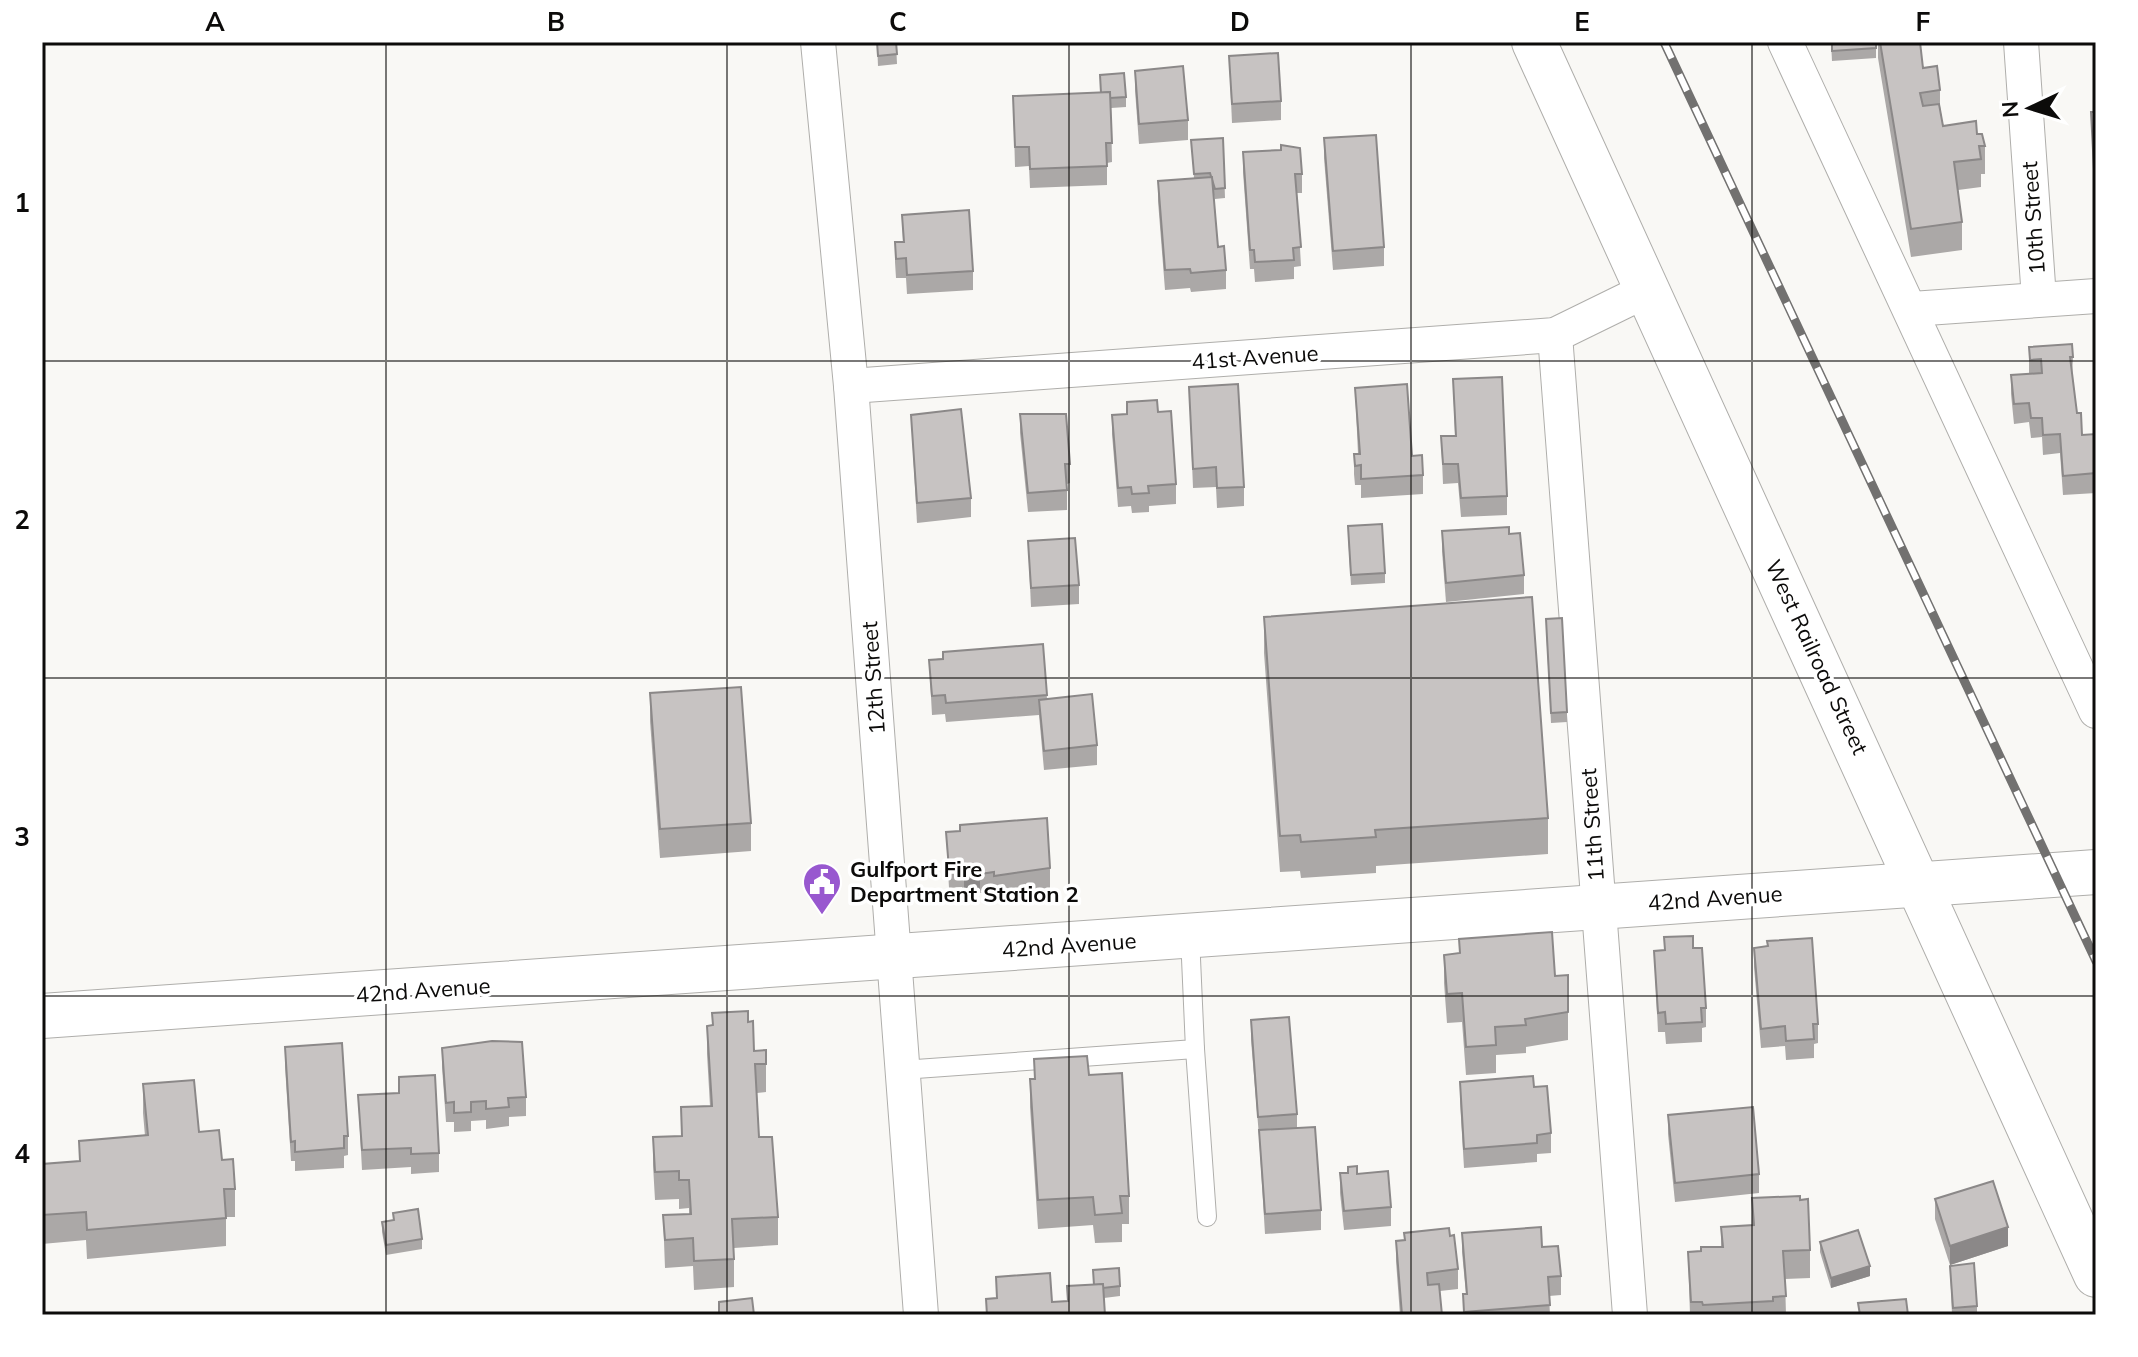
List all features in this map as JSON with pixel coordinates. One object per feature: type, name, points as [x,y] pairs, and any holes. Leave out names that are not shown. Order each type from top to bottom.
[{"type":"street","name":"12th Street","points":[[818,42],[851,386],[921,1315]]},
{"type":"street","name":"West Railroad Street","points":[[1534,42],[2096,1275]]},
{"type":"street","points":[[1785,42],[1912,309],[2096,711]]},
{"type":"street","name":"10th Street","points":[[2021,42],[2039,299]]},
{"type":"street","name":"41st Avenue","points":[[851,386],[1555,335],[1649,289]]},
{"type":"street","points":[[1912,309],[2096,296]]},
{"type":"street","name":"11th Street","points":[[1555,335],[1630,1315]]},
{"type":"street","name":"42nd Avenue","points":[[42,1016],[893,958],[1919,882],[2096,872]]},
{"type":"lane","points":[[1190,936],[1207,1217]]},
{"type":"lane","points":[[902,1070],[1195,1049]]},
{"type":"building","points":[[877,42],[896,42],[897,54],[878,56]]},
{"type":"building","points":[[1832,42],[1876,42],[1876,48],[1832,51]]},
{"type":"building","points":[[1880,42],[1920,42],[1923,68],[1937,66],[1940,90],[1920,93],[1923,106],[1939,104],[1943,126],[1976,121],[1977,134],[1982,134],[1985,146],[1979,146],[1981,159],[1954,162],[1962,222],[1911,229]]},
{"type":"building","points":[[1278,53],[1281,101],[1232,104],[1229,56]]},
{"type":"building","points":[[1183,66],[1188,120],[1139,124],[1135,71]]},
{"type":"building","points":[[1124,73],[1126,97],[1110,98],[1110,92],[1101,93],[1100,75]]},
{"type":"building","points":[[1110,92],[1112,143],[1106,143],[1107,166],[1030,169],[1029,147],[1015,147],[1013,96]]},
{"type":"building","points":[[2091,112],[2096,112],[2096,188],[2095,188]]},
{"type":"building","points":[[1376,135],[1384,247],[1333,251],[1324,138]]},
{"type":"building","points":[[1223,138],[1225,188],[1215,189],[1210,173],[1194,174],[1191,140]]},
{"type":"building","points":[[1281,145],[1300,148],[1302,174],[1295,174],[1301,247],[1293,248],[1294,260],[1255,262],[1254,250],[1250,250],[1243,152],[1281,150]]},
{"type":"building","points":[[1212,177],[1218,247],[1224,246],[1226,270],[1191,273],[1190,269],[1165,270],[1158,181]]},
{"type":"building","points":[[969,210],[973,271],[907,275],[906,258],[896,259],[895,242],[904,242],[902,215]]},
{"type":"building","points":[[2072,344],[2073,357],[2070,357],[2077,413],[2081,413],[2082,435],[2096,434],[2096,473],[2063,476],[2060,434],[2043,435],[2042,418],[2031,418],[2029,403],[2014,404],[2011,375],[2042,373],[2041,359],[2030,360],[2029,347]]},
{"type":"building","points":[[1502,377],[1507,496],[1461,498],[1458,464],[1443,464],[1441,436],[1456,436],[1453,379]]},
{"type":"building","points":[[1238,384],[1244,487],[1217,488],[1216,467],[1193,469],[1189,387]]},
{"type":"building","points":[[1407,384],[1412,456],[1422,455],[1423,475],[1361,479],[1361,465],[1355,466],[1354,454],[1360,454],[1355,388]]},
{"type":"building","points":[[1157,400],[1158,412],[1171,411],[1176,484],[1148,486],[1149,493],[1132,494],[1131,487],[1118,488],[1112,415],[1127,414],[1127,402]]},
{"type":"building","points":[[961,409],[971,498],[917,503],[911,415]]},
{"type":"building","points":[[1020,414],[1066,414],[1070,464],[1065,464],[1067,490],[1028,493]]},
{"type":"building","points":[[1382,524],[1385,573],[1351,575],[1348,526]]},
{"type":"building","points":[[1509,527],[1509,534],[1520,533],[1524,575],[1446,583],[1442,531]]},
{"type":"building","points":[[1075,538],[1079,585],[1031,588],[1028,541]]},
{"type":"building","points":[[1532,597],[1548,818],[1375,830],[1376,837],[1301,842],[1300,835],[1280,836],[1264,617]]},
{"type":"building","points":[[1562,618],[1567,712],[1551,713],[1546,619]]},
{"type":"building","points":[[1043,644],[1047,695],[946,703],[945,695],[932,696],[929,660],[943,659],[943,652]]},
{"type":"building","points":[[741,687],[751,823],[660,829],[650,693]]},
{"type":"building","points":[[1092,694],[1097,745],[1044,751],[1039,700]]},
{"type":"building","points":[[1047,818],[1050,868],[994,876],[994,872],[980,874],[980,870],[964,876],[962,868],[949,869],[946,832],[960,831],[960,825]]},
{"type":"building","points":[[1552,932],[1555,976],[1568,975],[1568,1012],[1525,1019],[1526,1025],[1495,1027],[1496,1045],[1466,1047],[1462,993],[1447,994],[1444,955],[1460,953],[1459,939]]},
{"type":"building","points":[[1693,936],[1693,948],[1702,948],[1706,1008],[1701,1008],[1702,1022],[1666,1024],[1665,1012],[1658,1013],[1654,951],[1665,950],[1664,937]]},
{"type":"building","points":[[1812,938],[1818,1024],[1813,1024],[1814,1039],[1786,1041],[1785,1026],[1761,1029],[1754,948],[1768,946],[1767,941]]},
{"type":"building","points":[[748,1011],[748,1022],[753,1021],[754,1051],[766,1050],[766,1064],[755,1064],[759,1137],[772,1137],[778,1217],[732,1219],[734,1259],[694,1261],[693,1238],[665,1240],[663,1215],[691,1214],[689,1180],[679,1180],[679,1171],[655,1172],[653,1137],[682,1136],[681,1107],[712,1106],[707,1026],[713,1025],[712,1013]]},
{"type":"building","points":[[1289,1017],[1297,1114],[1258,1117],[1251,1020]]},
{"type":"building","points":[[492,1041],[522,1042],[526,1097],[508,1098],[509,1107],[486,1109],[486,1101],[471,1102],[471,1112],[454,1113],[454,1102],[446,1103],[442,1048]]},
{"type":"building","points":[[342,1043],[348,1136],[344,1136],[344,1148],[295,1152],[295,1141],[291,1142],[285,1047]]},
{"type":"building","points":[[1087,1056],[1089,1075],[1122,1073],[1129,1196],[1120,1196],[1122,1213],[1095,1215],[1093,1197],[1038,1200],[1030,1079],[1035,1079],[1034,1059]]},
{"type":"building","points":[[435,1075],[439,1153],[411,1154],[411,1148],[362,1150],[358,1095],[399,1093],[399,1077]]},
{"type":"building","points":[[1533,1076],[1534,1087],[1547,1086],[1551,1133],[1537,1135],[1537,1143],[1464,1149],[1460,1082]]},
{"type":"building","points":[[194,1080],[199,1132],[219,1130],[222,1160],[233,1159],[235,1189],[224,1189],[226,1218],[87,1230],[86,1212],[42,1215],[42,1164],[80,1161],[79,1141],[148,1135],[143,1084]]},
{"type":"building","points":[[1753,1107],[1759,1174],[1675,1183],[1668,1115]]},
{"type":"building","points":[[1315,1127],[1321,1210],[1265,1214],[1259,1130]]},
{"type":"building","points":[[1357,1166],[1357,1174],[1388,1171],[1391,1207],[1344,1211],[1340,1173],[1348,1173],[1348,1167]]},
{"type":"building","points":[[1993,1181],[2008,1227],[1950,1246],[1935,1199]]},
{"type":"building","points":[[1800,1196],[1800,1200],[1808,1199],[1810,1250],[1783,1251],[1786,1296],[1773,1297],[1773,1301],[1703,1305],[1702,1302],[1691,1302],[1688,1252],[1701,1251],[1701,1247],[1723,1247],[1721,1227],[1754,1225],[1752,1198]]},
{"type":"building","points":[[418,1209],[422,1239],[386,1245],[382,1222],[394,1220],[393,1213]]},
{"type":"building","points":[[1541,1227],[1542,1247],[1558,1246],[1561,1276],[1548,1277],[1550,1305],[1464,1312],[1463,1294],[1467,1294],[1462,1233]]},
{"type":"building","points":[[1449,1228],[1450,1236],[1454,1235],[1458,1269],[1427,1273],[1428,1285],[1439,1284],[1442,1315],[1402,1315],[1396,1241],[1405,1240],[1404,1233]]},
{"type":"building","points":[[1858,1230],[1870,1266],[1831,1278],[1820,1242]]},
{"type":"building","points":[[1974,1263],[1977,1306],[1953,1308],[1950,1266]]},
{"type":"building","points":[[1119,1268],[1120,1286],[1103,1288],[1103,1284],[1094,1285],[1093,1270]]},
{"type":"building","points":[[1050,1273],[1052,1302],[1068,1301],[1067,1286],[1103,1284],[1105,1315],[987,1315],[986,1299],[997,1298],[996,1277]]},
{"type":"building","points":[[752,1298],[754,1315],[719,1315],[719,1302]]},
{"type":"building","points":[[1906,1299],[1908,1315],[1860,1315],[1858,1303]]},
{"type":"railway","points":[[1664,42],[2096,961]]},
{"type":"place","name":"Gulfport Fire Department Station 2","points":[[822,916]]}]
